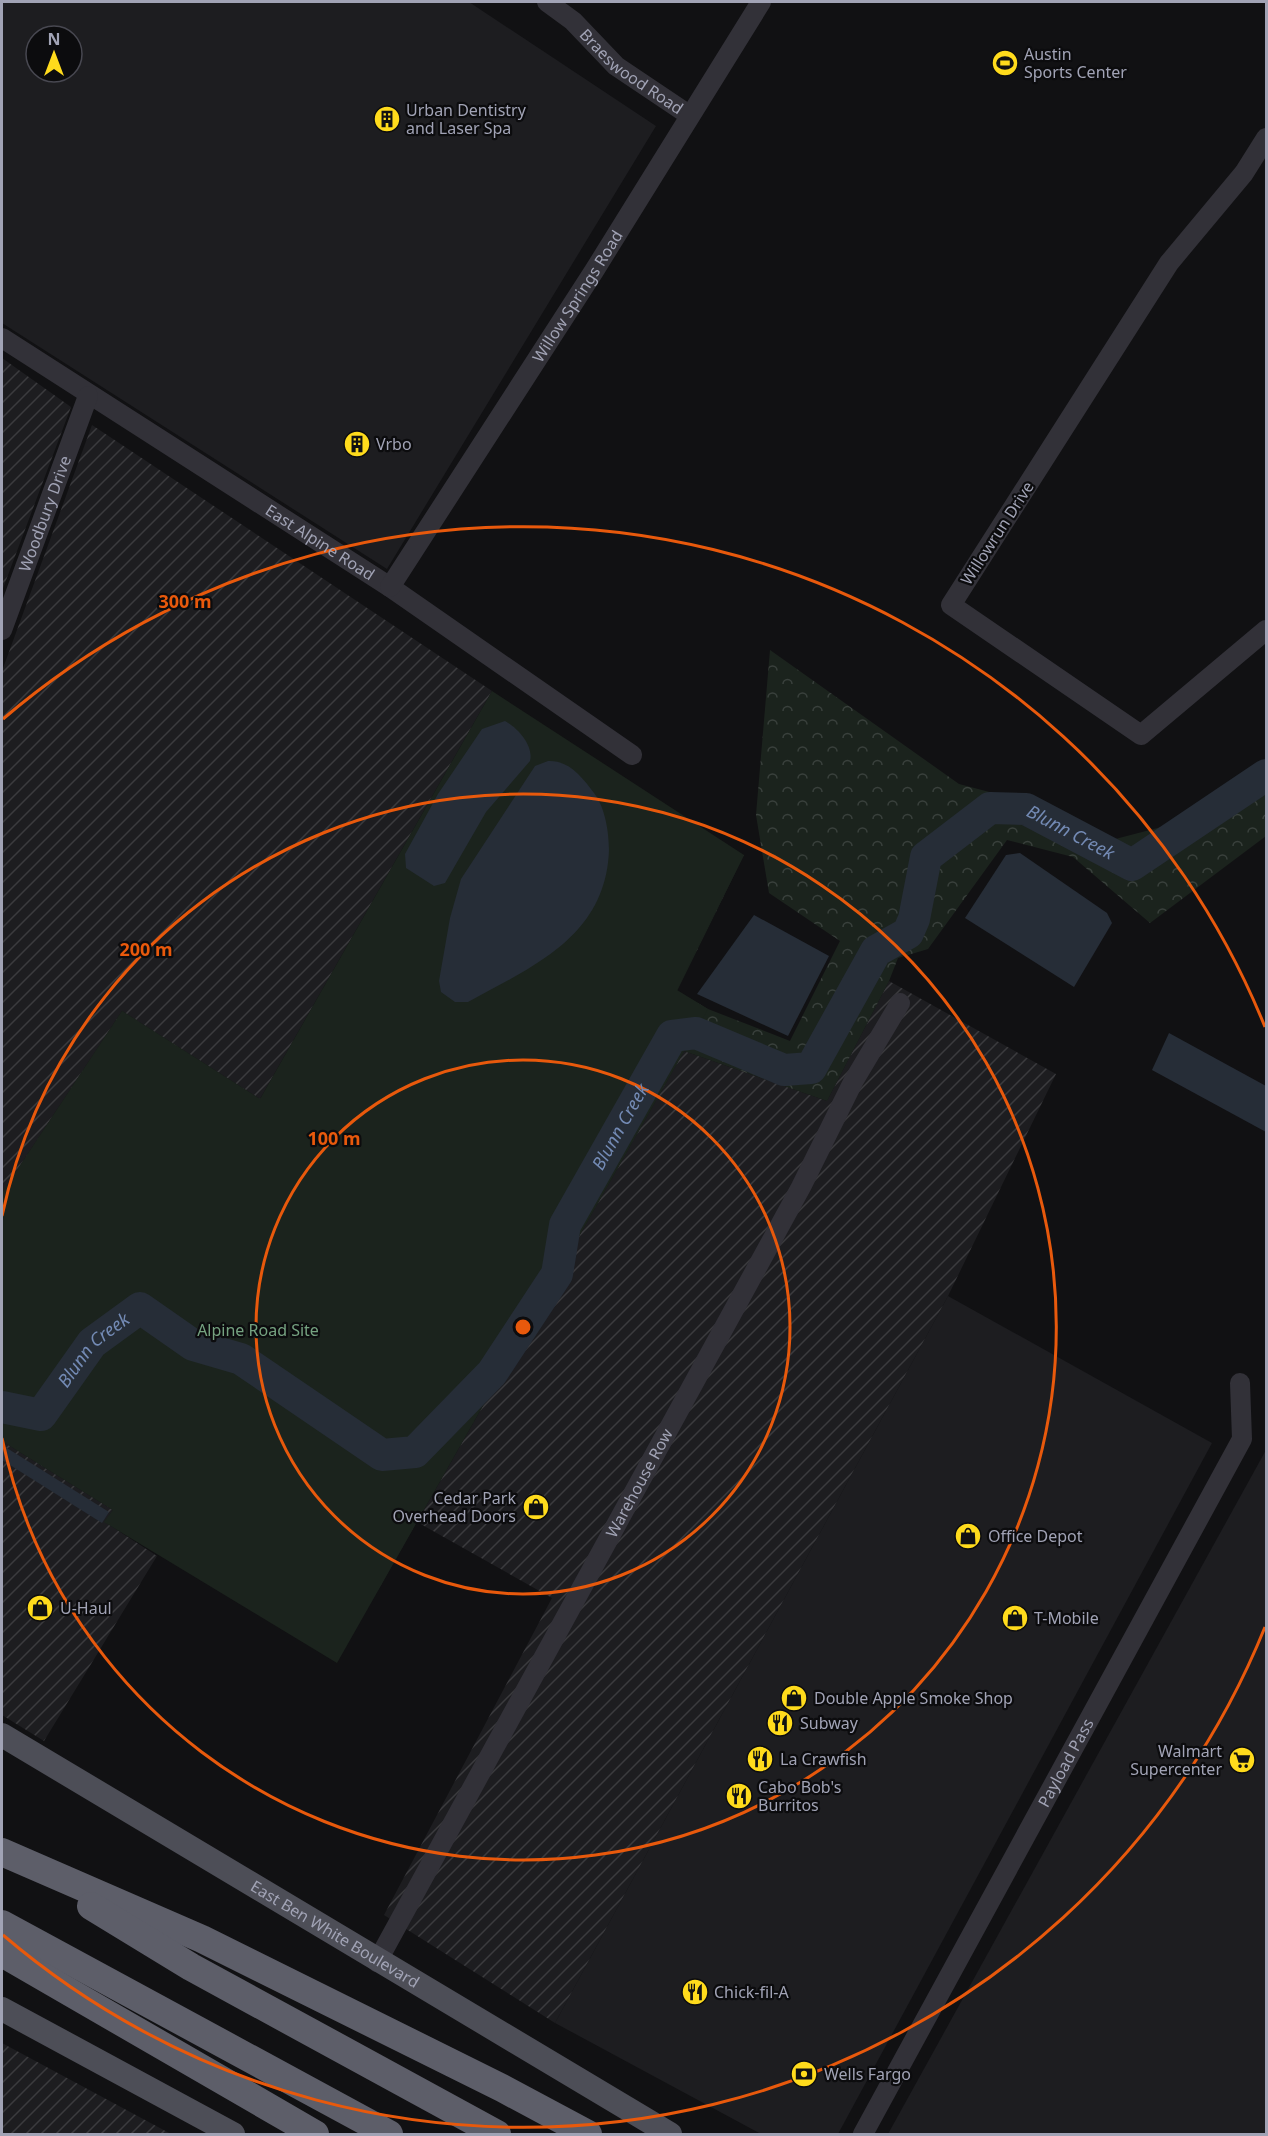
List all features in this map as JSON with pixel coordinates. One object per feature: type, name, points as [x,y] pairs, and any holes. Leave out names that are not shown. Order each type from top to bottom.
[{"type":"highway","points":[[2,1852],[190,1967],[497,2134]]},
{"type":"highway","points":[[2,1852],[202,1939],[502,2088],[588,2134]]},
{"type":"highway","points":[[2,1923],[389,2134]]},
{"type":"highway","points":[[2,1953],[315,2134]]},
{"type":"main road","name":"East Ben White Boulevard","points":[[2,1735],[377,1962],[670,2134]]},
{"type":"main road","points":[[2,2009],[233,2134]]},
{"type":"street","name":"Braeswood Road","points":[[547,2],[573,21],[616,66],[689,115]]},
{"type":"street","name":"Willow Springs Road","points":[[390,587],[590,277],[761,2]]},
{"type":"street","name":"Willowrun Drive","points":[[1266,138],[1244,173],[1169,263],[951,605],[1141,735],[1266,630]]},
{"type":"street","name":"East Alpine Road","points":[[2,338],[88,396],[390,587],[632,755]]},
{"type":"street","name":"Woodbury Drive","points":[[2,630],[88,396]]},
{"type":"street","name":"Warehouse Row","points":[[377,1962],[801,1187],[853,1082],[900,1003]]},
{"type":"street","name":"Payload Pass","points":[[863,2134],[1242,1439],[1240,1383]]},
{"type":"shaded area","points":[[2,2],[469,2],[656,126],[387,569],[2,323]]},
{"type":"shaded area","points":[[2,358],[71,407],[2,591]]},
{"type":"shaded area","points":[[92,425],[492,691],[260,1099],[122,1011],[2,1193],[2,671]]},
{"type":"shaded area","points":[[505,721],[524,738],[530,749],[530,761],[486,812],[445,883],[434,886],[406,868],[405,854],[438,794],[482,729]]},
{"type":"shaded area","points":[[548,761],[556,761],[569,766],[580,776],[601,805],[606,820],[609,843],[605,880],[595,905],[562,945],[541,961],[468,1002],[455,1002],[441,992],[439,981],[450,918],[461,879],[535,766]]},
{"type":"shaded area","points":[[1020,853],[1107,913],[1112,923],[1074,987],[965,918],[1006,855]]},
{"type":"shaded area","points":[[754,915],[829,956],[788,1036],[697,994]]},
{"type":"shaded area","points":[[889,981],[1056,1074],[948,1296],[555,2023],[384,1915],[552,1598],[417,1522],[684,1051],[827,1101]]},
{"type":"shaded area","points":[[1169,1033],[1266,1086],[1266,1132],[1152,1070]]},
{"type":"shaded area","points":[[948,1296],[1212,1443],[838,2134],[761,2134],[555,2023]]},
{"type":"shaded area","points":[[2,1441],[113,1510],[105,1522],[157,1556],[44,1741],[2,1715]]},
{"type":"shaded area","points":[[2,1445],[109,1512],[102,1523],[2,1460]]},
{"type":"shaded area","points":[[1266,1450],[1266,2134],[888,2134]]},
{"type":"shaded area","points":[[2,2043],[171,2134],[2,2134]]},
{"type":"green space","name":"Alpine Road Site","points":[[770,650],[959,784],[1035,804],[1104,842],[1169,825],[1266,763],[1266,836],[1150,923],[1073,857],[1007,840],[928,949],[898,958],[889,981],[827,1101],[684,1051],[378,1590],[104,1522],[113,1510],[2,1441],[2,1193],[122,1011],[260,1099],[744,855],[677,991],[708,1009],[790,1041],[840,941],[769,893],[756,815]]},
{"type":"green space","name":"Alpine Road Site","points":[[492,691],[744,855],[677,990],[708,1009],[337,1663],[104,1522],[113,1510],[2,1441],[2,1193],[122,1011],[260,1099]]},
{"type":"waterway","name":"Blunn Creek","points":[[2,1407],[41,1415],[92,1343],[140,1308],[193,1345],[241,1359],[382,1455],[415,1452],[492,1373],[557,1274],[565,1225],[672,1036],[696,1033],[784,1070],[811,1068],[876,951],[908,933],[914,919],[926,857],[990,808],[1026,809],[1132,865],[1266,775]]},
{"type":"place","name":"Austin Sports Center","points":[[1005,63]]},
{"type":"place","name":"Urban Dentistry and Laser Spa","points":[[387,119]]},
{"type":"place","name":"Vrbo","points":[[357,444]]},
{"type":"place","name":"Cedar Park Overhead Doors","points":[[536,1507]]},
{"type":"place","name":"Office Depot","points":[[968,1536]]},
{"type":"place","name":"U-Haul","points":[[40,1608]]},
{"type":"place","name":"T-Mobile","points":[[1015,1618]]},
{"type":"place","name":"Double Apple Smoke Shop","points":[[794,1698]]},
{"type":"place","name":"Subway","points":[[780,1723]]},
{"type":"place","name":"La Crawfish","points":[[760,1759]]},
{"type":"place","name":"Walmart Supercenter","points":[[1242,1760]]},
{"type":"place","name":"Cabo Bob's Burritos","points":[[739,1796]]},
{"type":"place","name":"Chick-fil-A","points":[[695,1992]]},
{"type":"place","name":"Wells Fargo","points":[[804,2074]]}]
